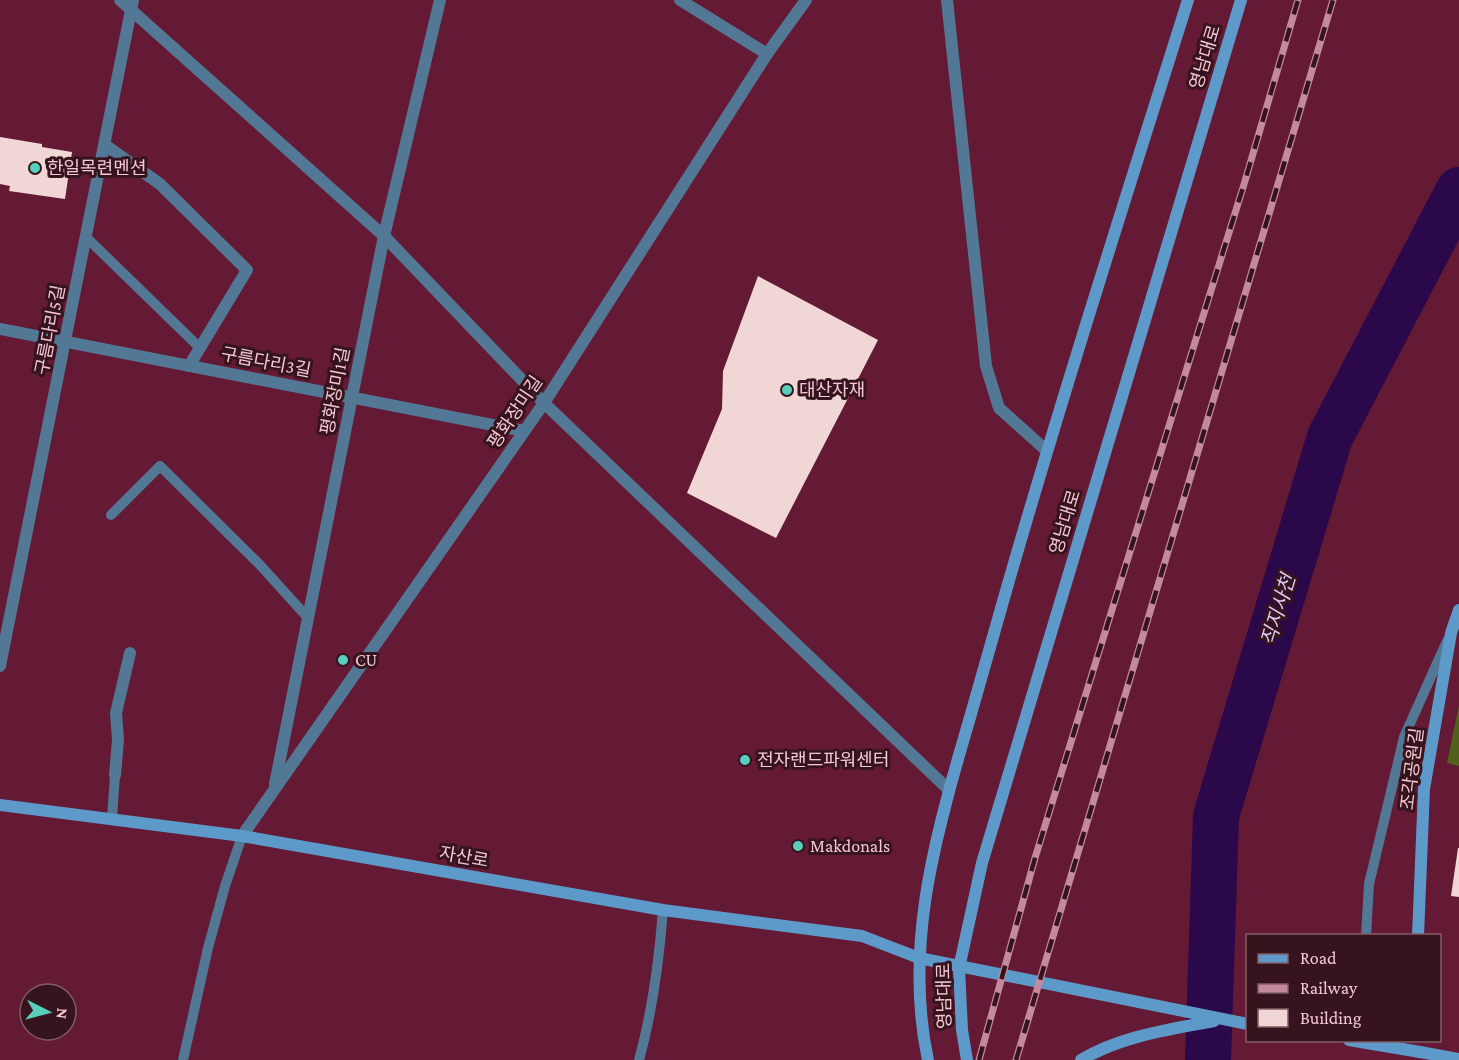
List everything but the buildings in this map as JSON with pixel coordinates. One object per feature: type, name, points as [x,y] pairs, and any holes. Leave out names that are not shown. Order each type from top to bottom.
[{"type":"main road","name":"영남대로","points":[[928,1060],[921,1029],[919,958],[922,909],[933,850],[1047,451],[1188,0]]},
{"type":"main road","name":"영남대로","points":[[967,1060],[962,1030],[958,968],[982,862],[1241,0]]},
{"type":"main road","name":"조각공원길","points":[[1419,934],[1424,789],[1451,633],[1459,610]]},
{"type":"main road","name":"자산로","points":[[0,805],[242,836],[663,910],[862,936],[919,958],[958,968],[1246,1024]]},
{"type":"main road","points":[[1081,1060],[1096,1051],[1138,1036],[1222,1020]]},
{"type":"main road","points":[[1356,1042],[1459,1059]]},
{"type":"street","points":[[120,0],[133,5],[384,236],[544,403],[949,790]]},
{"type":"street","name":"평화장미1길","points":[[273,791],[384,236],[440,0]]},
{"type":"street","points":[[680,0],[767,54]]},
{"type":"street","name":"평화장미길","points":[[242,836],[544,403],[767,54],[806,0]]},
{"type":"street","points":[[947,0],[987,366],[999,408],[1047,451]]},
{"type":"street","name":"구름다리5길","points":[[0,666],[133,5]]},
{"type":"street","points":[[105,145],[160,184],[247,270],[189,366]]},
{"type":"street","name":"구름다리3길","points":[[0,329],[524,431]]},
{"type":"street","points":[[115,775],[118,740],[116,713],[130,653]]},
{"type":"lane","points":[[87,238],[200,348]]},
{"type":"lane","points":[[111,515],[160,466],[261,566],[308,618]]},
{"type":"lane","points":[[1366,934],[1369,884],[1404,737],[1451,633]]},
{"type":"lane","points":[[112,819],[115,775]]},
{"type":"lane","points":[[183,1060],[208,948],[242,836]]},
{"type":"lane","points":[[639,1060],[658,974],[663,910]]},
{"type":"green space","points":[[1459,705],[1459,766],[1447,763]]},
{"type":"waterway","name":"직지사천","points":[[1208,1060],[1216,816],[1330,437],[1459,190]]},
{"type":"railway","points":[[979,1060],[1035,858],[1245,181],[1298,0]]},
{"type":"railway","points":[[1016,1060],[1333,0]]},
{"type":"place","name":"한일목련멘션","points":[[35,168]]},
{"type":"place","name":"대산자재","points":[[787,390]]},
{"type":"place","name":"CU","points":[[343,660]]},
{"type":"place","name":"전자랜드파워센터","points":[[745,760]]},
{"type":"place","name":"Makdonals","points":[[798,846]]}]
